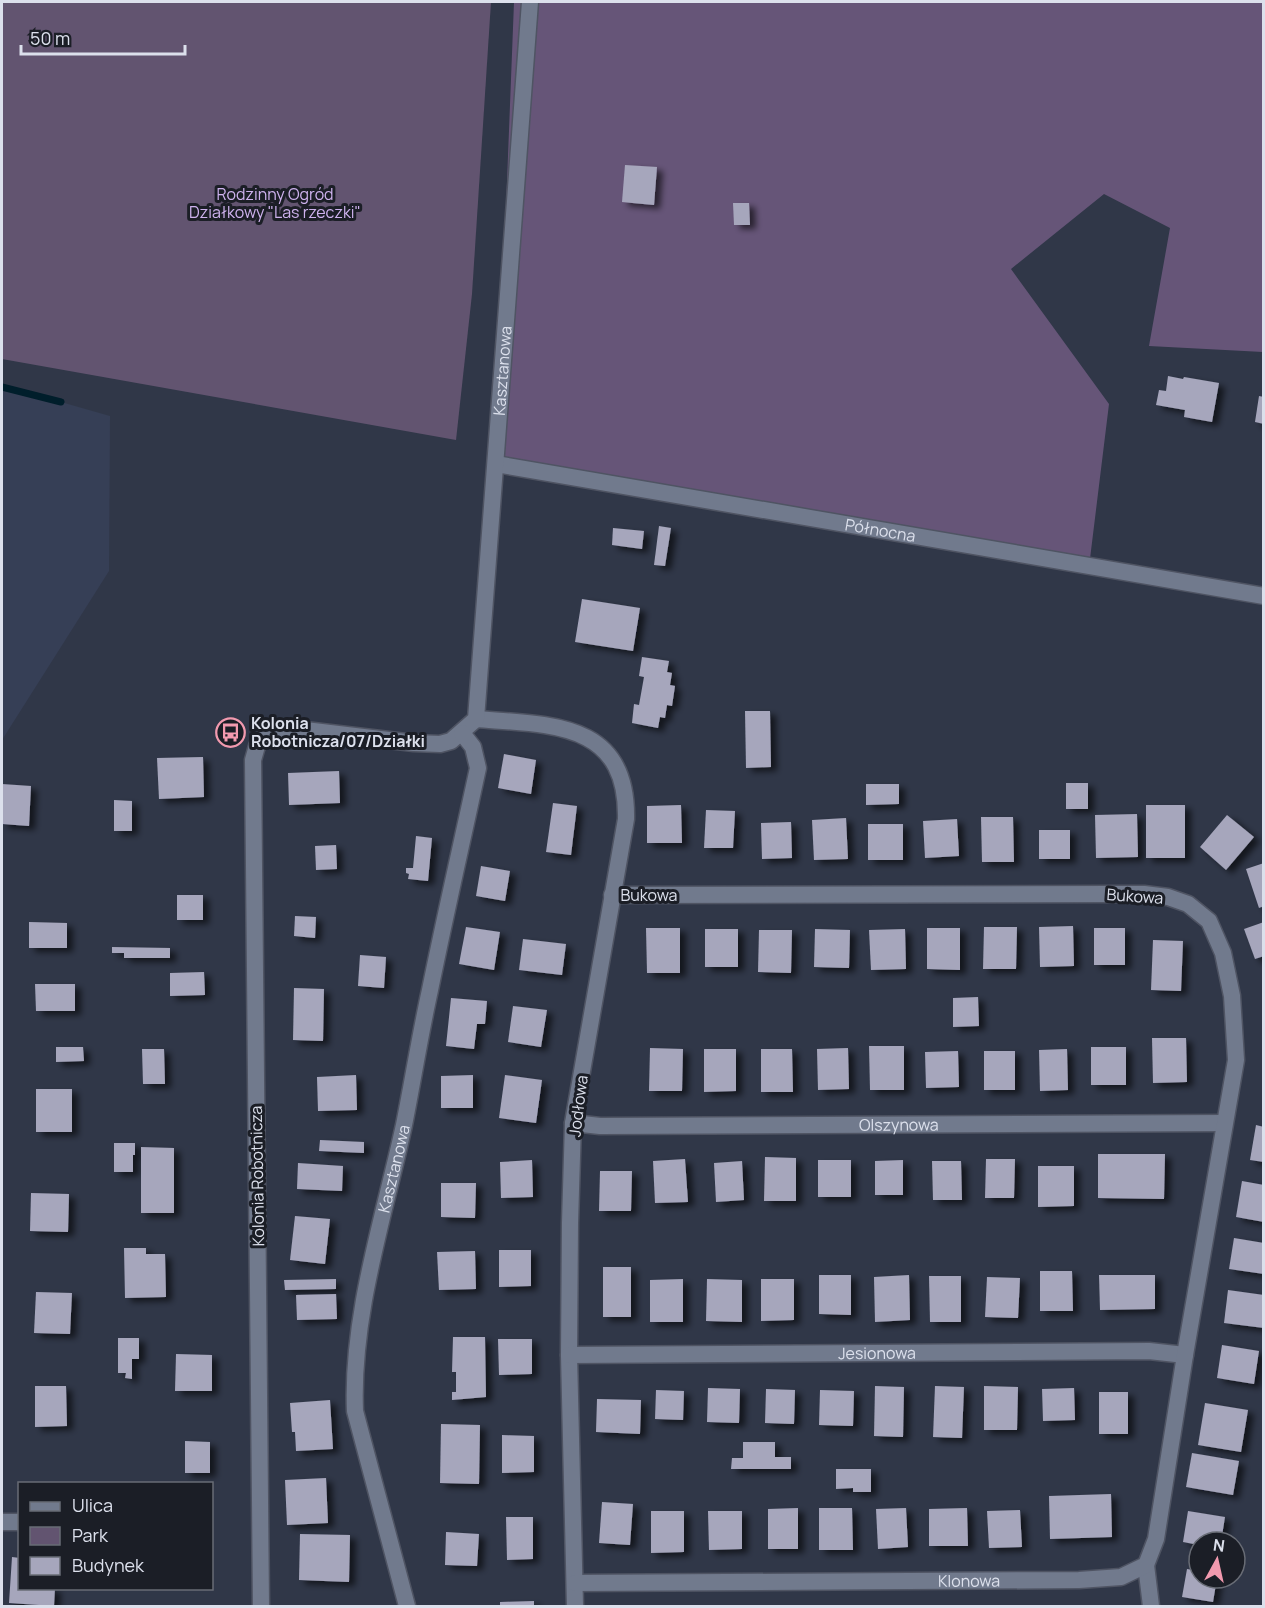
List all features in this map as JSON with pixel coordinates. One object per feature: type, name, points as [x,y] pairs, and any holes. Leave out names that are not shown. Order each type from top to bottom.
[{"type":"street","name":"Kasztanowa","points":[[476,719],[531,2]]},
{"type":"street","name":"Północna","points":[[496,464],[1263,596]]},
{"type":"street","points":[[462,733],[476,719]]},
{"type":"street","name":"Jodłowa","points":[[476,719],[573,731],[593,739],[607,752],[619,769],[626,797],[626,819],[573,1122],[569,1355],[575,1606]]},
{"type":"street","name":"Kolonia Robotnicza","points":[[261,1606],[253,760],[257,746],[264,738],[288,728],[440,744],[451,741],[462,733]]},
{"type":"street","name":"Kasztanowa","points":[[407,1606],[355,1411],[354,1379],[356,1348],[374,1256],[404,1124],[430,990],[478,768],[473,747],[462,733]]},
{"type":"street","name":"Bukowa","points":[[612,895],[1144,894],[1168,897],[1188,904],[1209,921],[1223,954],[1232,996],[1236,1060],[1185,1355]]},
{"type":"street","name":"Olszynowa","points":[[573,1122],[600,1126],[1224,1123]]},
{"type":"street","name":"Jesionowa","points":[[569,1355],[1149,1351],[1185,1355]]},
{"type":"street","points":[[1151,1606],[1146,1565],[1156,1539],[1185,1355]]},
{"type":"street","points":[[2,1522],[18,1522]]},
{"type":"street","name":"Klonowa","points":[[575,1583],[1079,1580],[1121,1577],[1146,1565]]},
{"type":"shaded area","points":[[514,2],[1263,2],[1263,352],[1149,346],[1170,228],[1104,194],[1011,269],[1109,404],[1089,567],[496,464]]},
{"type":"shaded area","points":[[2,389],[110,416],[109,571],[2,740]]},
{"type":"green space","name":"Rodzinny Ogród Działkowy \"Las rzeczki\"","points":[[2,2],[491,2],[472,294],[456,440],[2,359]]},
{"type":"building","points":[[625,165],[657,167],[654,205],[622,202]]},
{"type":"building","points":[[733,203],[749,203],[750,225],[734,225]]},
{"type":"building","points":[[1168,376],[1219,383],[1212,422],[1184,417],[1185,410],[1156,405],[1159,390],[1166,391]]},
{"type":"building","points":[[1259,396],[1264,397],[1264,424],[1255,422]]},
{"type":"building","points":[[659,526],[671,528],[665,566],[654,565]]},
{"type":"building","points":[[613,528],[644,531],[642,549],[612,545]]},
{"type":"building","points":[[582,599],[640,608],[633,651],[575,642]]},
{"type":"building","points":[[642,657],[669,661],[667,672],[672,673],[670,685],[675,686],[672,706],[667,705],[665,718],[660,717],[658,728],[632,723],[634,704],[639,705],[644,677],[639,676]]},
{"type":"building","points":[[745,711],[770,711],[771,767],[746,768]]},
{"type":"building","points":[[504,754],[536,760],[531,794],[498,788]]},
{"type":"building","points":[[203,757],[204,797],[159,799],[157,758]]},
{"type":"building","points":[[339,771],[340,803],[289,805],[288,773]]},
{"type":"building","points":[[1066,783],[1088,783],[1088,809],[1066,809]]},
{"type":"building","points":[[2,784],[31,786],[29,826],[2,824]]},
{"type":"building","points":[[866,784],[899,784],[899,804],[866,805]]},
{"type":"building","points":[[114,800],[132,801],[132,831],[114,831]]},
{"type":"building","points":[[553,803],[577,806],[571,855],[546,852]]},
{"type":"building","points":[[681,805],[682,843],[647,843],[647,806]]},
{"type":"building","points":[[1146,805],[1185,805],[1185,858],[1146,858]]},
{"type":"building","points":[[706,810],[735,811],[733,848],[704,848]]},
{"type":"building","points":[[1137,814],[1138,857],[1096,858],[1095,815]]},
{"type":"building","points":[[1227,815],[1254,837],[1226,870],[1200,847]]},
{"type":"building","points":[[981,817],[1013,817],[1014,862],[982,862]]},
{"type":"building","points":[[846,818],[848,859],[814,860],[812,820]]},
{"type":"building","points":[[957,819],[959,856],[925,858],[923,821]]},
{"type":"building","points":[[791,822],[792,858],[762,859],[761,823]]},
{"type":"building","points":[[868,824],[903,824],[903,860],[868,860]]},
{"type":"building","points":[[1039,830],[1070,830],[1070,859],[1039,859]]},
{"type":"building","points":[[416,836],[432,838],[428,881],[408,879],[409,874],[406,873],[406,868],[413,868]]},
{"type":"building","points":[[336,845],[337,869],[316,870],[315,846]]},
{"type":"building","points":[[1264,863],[1264,906],[1259,908],[1246,869]]},
{"type":"building","points":[[481,866],[510,871],[505,901],[476,896]]},
{"type":"building","points":[[177,895],[203,895],[203,920],[177,920]]},
{"type":"building","points":[[295,916],[316,917],[315,938],[294,936]]},
{"type":"building","points":[[29,922],[67,923],[67,948],[29,948]]},
{"type":"building","points":[[1264,922],[1264,956],[1255,959],[1244,929]]},
{"type":"building","points":[[1073,926],[1074,966],[1040,967],[1039,927]]},
{"type":"building","points":[[466,927],[500,932],[494,970],[459,964]]},
{"type":"building","points":[[984,927],[1017,927],[1016,969],[983,969]]},
{"type":"building","points":[[646,928],[680,928],[680,973],[647,973]]},
{"type":"building","points":[[927,928],[960,928],[960,970],[927,969]]},
{"type":"building","points":[[1094,928],[1125,928],[1125,965],[1094,965]]},
{"type":"building","points":[[705,929],[738,929],[738,967],[705,967]]},
{"type":"building","points":[[815,929],[850,930],[849,968],[814,967]]},
{"type":"building","points":[[905,929],[906,969],[871,970],[869,930]]},
{"type":"building","points":[[759,930],[792,930],[791,973],[758,972]]},
{"type":"building","points":[[523,939],[566,944],[562,975],[519,970]]},
{"type":"building","points":[[1153,940],[1183,941],[1181,991],[1151,990]]},
{"type":"building","points":[[112,947],[170,948],[170,958],[124,958],[124,953],[112,953]]},
{"type":"building","points":[[360,955],[386,957],[384,988],[358,986]]},
{"type":"building","points":[[204,972],[205,995],[170,996],[170,973]]},
{"type":"building","points":[[35,984],[75,984],[75,1011],[36,1011]]},
{"type":"building","points":[[294,988],[324,989],[323,1041],[293,1040]]},
{"type":"building","points":[[978,997],[979,1026],[953,1027],[953,998]]},
{"type":"building","points":[[451,998],[487,1001],[485,1024],[477,1024],[474,1049],[446,1046]]},
{"type":"building","points":[[513,1006],[547,1010],[541,1047],[508,1042]]},
{"type":"building","points":[[1152,1038],[1186,1038],[1187,1082],[1153,1083]]},
{"type":"building","points":[[869,1046],[904,1046],[904,1090],[870,1090]]},
{"type":"building","points":[[56,1047],[83,1047],[84,1061],[56,1062]]},
{"type":"building","points":[[1091,1047],[1126,1047],[1126,1085],[1091,1085]]},
{"type":"building","points":[[650,1048],[683,1049],[682,1091],[649,1091]]},
{"type":"building","points":[[848,1048],[849,1089],[818,1090],[817,1049]]},
{"type":"building","points":[[142,1049],[164,1049],[165,1084],[143,1084]]},
{"type":"building","points":[[704,1049],[736,1049],[736,1091],[704,1092]]},
{"type":"building","points":[[761,1049],[792,1049],[793,1092],[761,1092]]},
{"type":"building","points":[[1067,1049],[1068,1090],[1040,1091],[1039,1050]]},
{"type":"building","points":[[958,1051],[959,1087],[926,1088],[925,1052]]},
{"type":"building","points":[[984,1051],[1015,1051],[1015,1090],[984,1090]]},
{"type":"building","points":[[356,1075],[357,1110],[318,1111],[317,1077]]},
{"type":"building","points":[[473,1075],[473,1108],[441,1108],[441,1076]]},
{"type":"building","points":[[505,1075],[542,1080],[536,1123],[499,1118]]},
{"type":"building","points":[[36,1089],[72,1089],[72,1132],[36,1132]]},
{"type":"building","points":[[1256,1125],[1264,1127],[1264,1162],[1250,1160]]},
{"type":"building","points":[[320,1140],[364,1142],[364,1153],[319,1151]]},
{"type":"building","points":[[114,1143],[135,1143],[133,1172],[114,1172]]},
{"type":"building","points":[[141,1147],[174,1148],[174,1213],[141,1213]]},
{"type":"building","points":[[1098,1154],[1165,1154],[1164,1199],[1098,1198]]},
{"type":"building","points":[[765,1157],[796,1158],[796,1201],[764,1201]]},
{"type":"building","points":[[685,1159],[688,1202],[655,1203],[653,1161]]},
{"type":"building","points":[[986,1159],[1015,1159],[1014,1198],[985,1198]]},
{"type":"building","points":[[532,1160],[533,1197],[501,1198],[500,1162]]},
{"type":"building","points":[[818,1160],[851,1160],[851,1197],[818,1197]]},
{"type":"building","points":[[903,1160],[903,1195],[875,1195],[875,1161]]},
{"type":"building","points":[[742,1161],[744,1200],[716,1202],[714,1163]]},
{"type":"building","points":[[932,1161],[961,1161],[962,1200],[933,1200]]},
{"type":"building","points":[[298,1163],[343,1166],[342,1191],[297,1189]]},
{"type":"building","points":[[1038,1166],[1074,1166],[1074,1206],[1038,1207]]},
{"type":"building","points":[[600,1171],[632,1171],[631,1211],[599,1211]]},
{"type":"building","points":[[1242,1181],[1264,1185],[1264,1222],[1236,1217]]},
{"type":"building","points":[[441,1183],[476,1183],[475,1218],[441,1217]]},
{"type":"building","points":[[31,1193],[69,1194],[68,1232],[30,1231]]},
{"type":"building","points":[[295,1216],[330,1219],[325,1264],[290,1260]]},
{"type":"building","points":[[1234,1238],[1264,1243],[1264,1274],[1229,1269]]},
{"type":"building","points":[[124,1248],[146,1248],[146,1254],[165,1254],[166,1297],[125,1298]]},
{"type":"building","points":[[499,1250],[531,1250],[531,1286],[499,1287]]},
{"type":"building","points":[[475,1251],[476,1289],[439,1290],[437,1252]]},
{"type":"building","points":[[603,1267],[631,1267],[631,1317],[603,1317]]},
{"type":"building","points":[[1040,1271],[1072,1271],[1073,1311],[1040,1311]]},
{"type":"building","points":[[819,1275],[851,1275],[851,1315],[819,1314]]},
{"type":"building","points":[[909,1275],[910,1320],[875,1322],[874,1277]]},
{"type":"building","points":[[1099,1275],[1155,1275],[1155,1309],[1100,1310]]},
{"type":"building","points":[[929,1276],[961,1276],[961,1322],[930,1322]]},
{"type":"building","points":[[987,1277],[1020,1278],[1018,1318],[985,1317]]},
{"type":"building","points":[[336,1279],[336,1289],[285,1290],[284,1280]]},
{"type":"building","points":[[683,1279],[683,1322],[650,1322],[650,1280]]},
{"type":"building","points":[[707,1279],[742,1280],[742,1322],[706,1321]]},
{"type":"building","points":[[761,1279],[794,1279],[794,1320],[761,1321]]},
{"type":"building","points":[[1228,1290],[1264,1295],[1264,1328],[1224,1323]]},
{"type":"building","points":[[36,1292],[72,1293],[70,1334],[34,1333]]},
{"type":"building","points":[[336,1294],[337,1319],[297,1320],[296,1295]]},
{"type":"building","points":[[453,1337],[485,1337],[486,1397],[452,1400],[452,1392],[456,1392],[456,1372],[452,1372]]},
{"type":"building","points":[[118,1338],[139,1338],[139,1359],[132,1359],[132,1379],[125,1378],[126,1373],[118,1373]]},
{"type":"building","points":[[498,1339],[532,1339],[532,1374],[499,1375]]},
{"type":"building","points":[[1222,1345],[1259,1351],[1254,1384],[1217,1378]]},
{"type":"building","points":[[176,1354],[212,1355],[212,1391],[175,1391]]},
{"type":"building","points":[[35,1386],[66,1386],[67,1426],[35,1427]]},
{"type":"building","points":[[875,1386],[904,1387],[903,1437],[874,1436]]},
{"type":"building","points":[[935,1386],[964,1387],[962,1438],[933,1437]]},
{"type":"building","points":[[984,1386],[1018,1387],[1017,1430],[984,1430]]},
{"type":"building","points":[[708,1388],[740,1389],[739,1423],[707,1422]]},
{"type":"building","points":[[1074,1388],[1075,1420],[1043,1421],[1042,1389]]},
{"type":"building","points":[[766,1389],[795,1390],[794,1424],[765,1423]]},
{"type":"building","points":[[656,1390],[684,1391],[683,1420],[655,1419]]},
{"type":"building","points":[[820,1390],[854,1391],[853,1426],[819,1425]]},
{"type":"building","points":[[1099,1392],[1128,1392],[1128,1434],[1099,1434]]},
{"type":"building","points":[[597,1399],[641,1400],[640,1434],[596,1432]]},
{"type":"building","points":[[330,1400],[333,1449],[296,1451],[290,1403]]},
{"type":"building","points":[[1205,1403],[1248,1410],[1241,1452],[1198,1445]]},
{"type":"building","points":[[441,1424],[480,1425],[479,1484],[440,1483]]},
{"type":"building","points":[[502,1435],[534,1436],[534,1472],[502,1473]]},
{"type":"building","points":[[185,1441],[210,1442],[210,1473],[185,1473]]},
{"type":"building","points":[[743,1442],[775,1442],[775,1457],[791,1457],[791,1469],[731,1469],[732,1458],[743,1458]]},
{"type":"building","points":[[1192,1453],[1239,1461],[1233,1495],[1186,1487]]},
{"type":"building","points":[[836,1469],[871,1469],[871,1492],[853,1492],[853,1488],[836,1489]]},
{"type":"building","points":[[326,1478],[328,1523],[287,1525],[285,1480]]},
{"type":"building","points":[[1111,1494],[1112,1537],[1050,1539],[1049,1496]]},
{"type":"building","points":[[602,1502],[633,1504],[630,1545],[599,1543]]},
{"type":"building","points":[[798,1508],[798,1549],[768,1549],[768,1509]]},
{"type":"building","points":[[819,1508],[852,1508],[853,1550],[819,1550]]},
{"type":"building","points":[[906,1508],[908,1547],[878,1549],[876,1509]]},
{"type":"building","points":[[967,1508],[968,1546],[929,1546],[929,1509]]},
{"type":"building","points":[[1020,1510],[1022,1547],[989,1548],[987,1511]]},
{"type":"building","points":[[651,1511],[684,1511],[684,1552],[651,1553]]},
{"type":"building","points":[[708,1511],[742,1511],[742,1549],[709,1550]]},
{"type":"building","points":[[1188,1511],[1225,1517],[1223,1530],[1187,1530],[1187,1543],[1183,1542]]},
{"type":"building","points":[[506,1517],[533,1517],[533,1559],[507,1560]]},
{"type":"building","points":[[446,1532],[479,1534],[477,1566],[445,1565]]},
{"type":"building","points":[[300,1534],[350,1535],[349,1582],[299,1580]]},
{"type":"building","points":[[12,1557],[18,1558],[18,1590],[55,1590],[54,1606],[9,1603]]},
{"type":"building","points":[[1187,1569],[1187,1590],[1215,1590],[1213,1602],[1182,1597]]},
{"type":"building","points":[[534,1601],[534,1606],[500,1606],[500,1602]]},
{"type":"waterway","points":[[2,387],[61,402]]},
{"type":"place","name":"Kolonia Robotnicza/07/Działki","points":[[230,732]]}]
